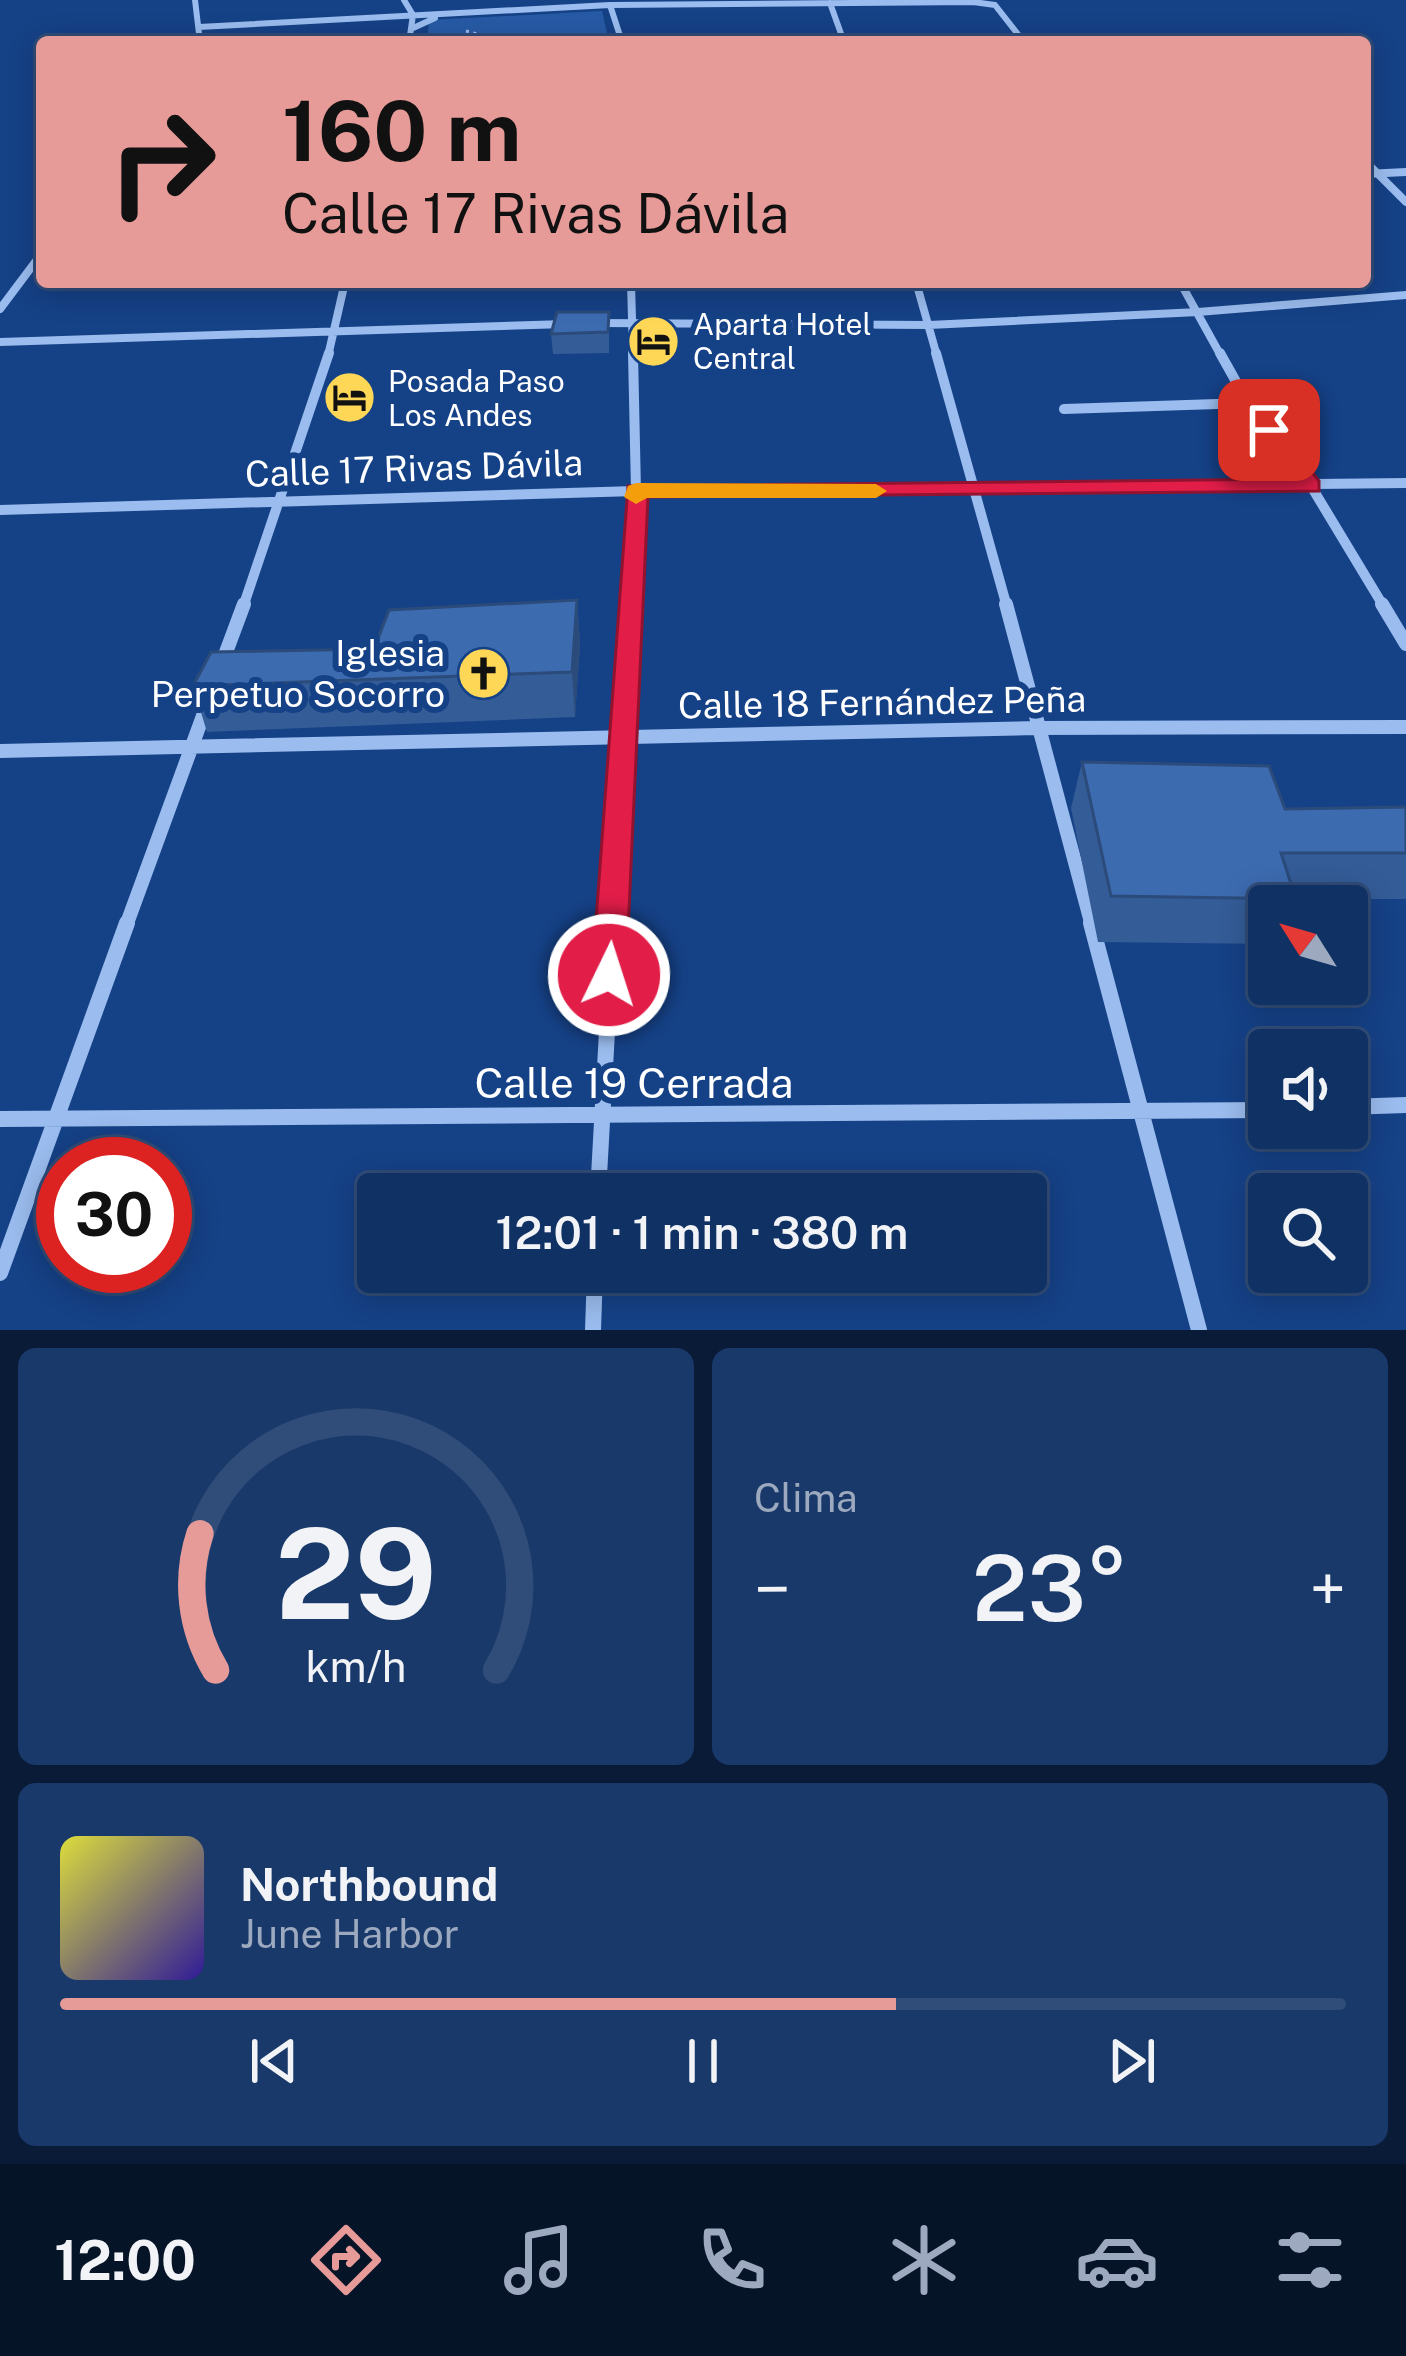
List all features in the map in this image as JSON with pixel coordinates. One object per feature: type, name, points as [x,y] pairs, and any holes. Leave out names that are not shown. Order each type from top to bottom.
[{"type":"street","points":[[196,0],[200,36]]},
{"type":"street","points":[[404,0],[412,15],[410,36]]},
{"type":"street","points":[[199,27],[558,8],[830,3],[995,5],[1019,36]]},
{"type":"street","points":[[830,3],[842,36]]},
{"type":"street","points":[[612,9],[620,36]]},
{"type":"street","points":[[411,29],[454,13]]},
{"type":"street","points":[[1371,167],[1406,202]]},
{"type":"street","points":[[1371,174],[1406,172]]},
{"type":"street","points":[[0,309],[36,261]]},
{"type":"street","points":[[0,1273],[280,504],[336,329],[344,288]]},
{"type":"street","points":[[599,1173],[636,490],[631,288]]},
{"type":"street","points":[[918,288],[1199,1330]]},
{"type":"street","points":[[1184,288],[1248,403],[1311,486],[1406,644]]},
{"type":"street","points":[[0,342],[628,322],[929,325],[1198,312],[1406,295]]},
{"type":"street","points":[[1064,409],[1248,403]]},
{"type":"street","name":"Calle 17 Rivas Dávila","points":[[0,510],[636,490],[976,491],[1406,483]]},
{"type":"street","name":"Calle 18 Fernández Peña","points":[[0,751],[1036,728],[1406,727]]},
{"type":"street","points":[[1368,1106],[1406,1105]]},
{"type":"street","name":"Calle 19 Cerrada","points":[[0,1118],[1248,1111]]},
{"type":"street","points":[[593,1330],[594,1293]]},
{"type":"shaded area","points":[[602,11],[608,36],[428,36],[429,20]]},
{"type":"building","points":[[557,312],[609,312],[608,332],[551,334]]},
{"type":"building","points":[[577,600],[572,672],[193,686],[211,652],[374,649],[389,610]]},
{"type":"building","points":[[1082,762],[1269,766],[1285,809],[1406,807],[1406,853],[1281,853],[1291,885],[1248,885],[1248,898],[1111,896]]},
{"type":"slow traffic","points":[[636,497],[636,490],[876,491]]},
{"type":"place","name":"Aparta Hotel Central","points":[[654,341]]},
{"type":"place","name":"Posada Paso Los Andes","points":[[349,398]]},
{"type":"place","name":"Iglesia Perpetuo Socorro","points":[[484,674]]},
{"type":"route","points":[[609,975],[636,490],[1311,486],[1269,430]]}]
